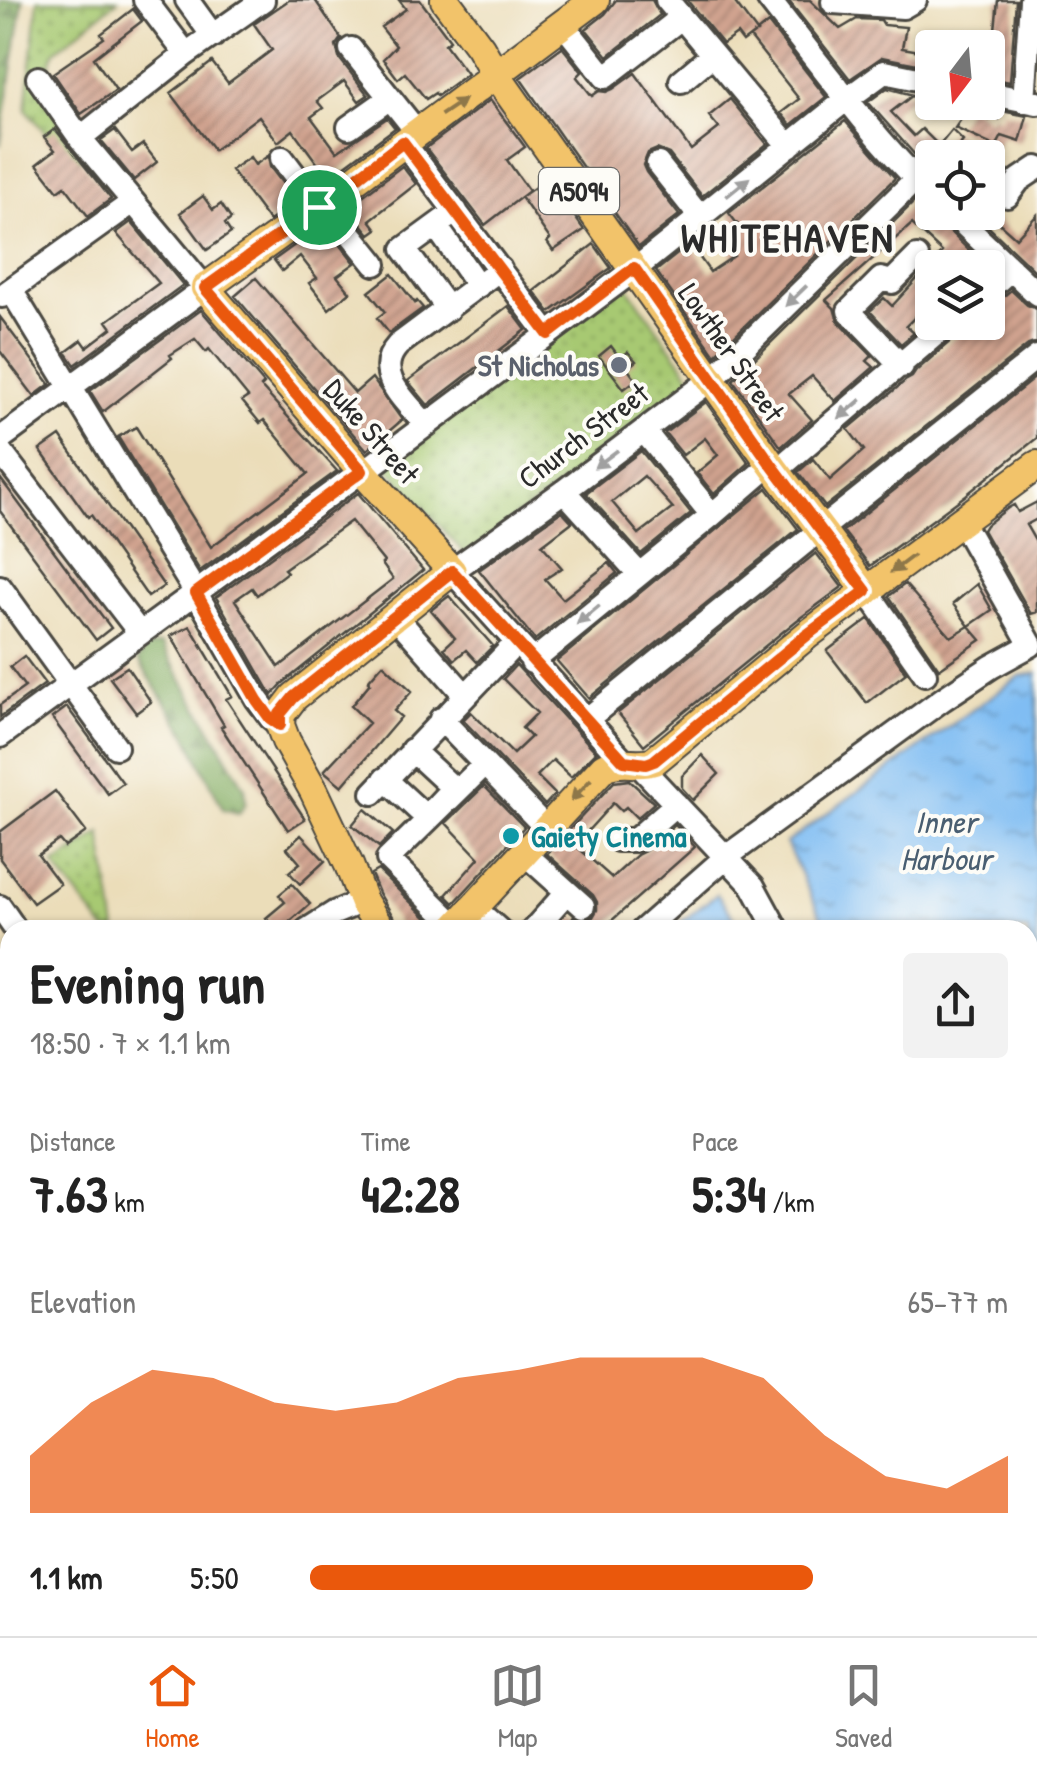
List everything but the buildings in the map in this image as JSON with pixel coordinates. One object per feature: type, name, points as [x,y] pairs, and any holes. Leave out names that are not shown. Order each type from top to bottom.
[{"type":"main road","name":"Lowther Street","points":[[446,0],[774,467],[866,591]]},
{"type":"main road","points":[[205,288],[595,0]]},
{"type":"main road","name":"Duke Street","points":[[205,288],[452,571]]},
{"type":"main road","points":[[461,920],[604,767],[614,761],[638,762],[1037,464]]},
{"type":"main road","name":"Church Street","points":[[280,725],[280,714],[294,697],[452,571]]},
{"type":"main road","points":[[280,725],[363,902],[375,920]]},
{"type":"main road","points":[[363,902],[364,920]]},
{"type":"street","points":[[145,0],[186,54]]},
{"type":"street","points":[[187,0],[213,36]]},
{"type":"street","points":[[80,138],[186,54],[263,0]]},
{"type":"street","points":[[769,0],[915,177]]},
{"type":"street","points":[[833,2],[903,7],[915,0]]},
{"type":"street","points":[[1005,97],[1030,102],[1031,0]]},
{"type":"street","points":[[563,24],[605,77],[674,9],[789,146]]},
{"type":"street","points":[[351,48],[390,98],[456,211],[548,334]]},
{"type":"street","points":[[681,80],[712,55]]},
{"type":"street","points":[[0,736],[548,334],[884,72],[915,78]]},
{"type":"street","name":"Duke Street","points":[[38,78],[80,138],[205,288]]},
{"type":"street","points":[[349,128],[390,98]]},
{"type":"street","points":[[282,158],[375,264]]},
{"type":"street","points":[[658,164],[700,216]]},
{"type":"street","points":[[1007,196],[1019,180],[1037,168]]},
{"type":"street","name":"Church Street","points":[[452,571],[712,379],[915,195]]},
{"type":"street","points":[[133,202],[5,294],[71,388],[257,700],[280,725]]},
{"type":"street","points":[[448,309],[404,249],[456,211]]},
{"type":"street","points":[[436,226],[478,286]]},
{"type":"street","points":[[970,230],[1037,294]]},
{"type":"street","points":[[902,366],[849,311],[882,279],[892,282],[915,259]]},
{"type":"street","points":[[1005,274],[1011,269]]},
{"type":"street","points":[[426,425],[390,379],[386,367],[390,354],[500,270]]},
{"type":"street","points":[[0,439],[205,288]]},
{"type":"street","points":[[532,662],[930,340]]},
{"type":"street","points":[[586,720],[1037,357]]},
{"type":"street","points":[[644,431],[712,516]]},
{"type":"street","points":[[0,451],[139,632]]},
{"type":"street","points":[[564,491],[639,574]]},
{"type":"street","points":[[654,920],[726,858],[943,699],[991,667],[1034,646],[961,521]]},
{"type":"street","name":"Duke Street","points":[[452,571],[586,720],[638,762],[753,886],[772,920]]},
{"type":"street","points":[[0,587],[116,747]]},
{"type":"street","points":[[866,591],[925,674]]},
{"type":"street","points":[[394,616],[465,695]]},
{"type":"street","points":[[412,750],[453,788],[426,818],[379,786],[412,750],[441,719],[516,644]]},
{"type":"street","points":[[441,719],[546,828]]},
{"type":"street","points":[[459,920],[388,859],[484,765]]},
{"type":"street","points":[[618,840],[635,840],[676,804]]},
{"type":"street","points":[[523,852],[575,899],[547,920]]},
{"type":"street","points":[[323,920],[363,902]]},
{"type":"green space","points":[[0,0],[23,0],[0,146]]},
{"type":"green space","points":[[38,0],[118,0],[54,52],[46,77],[82,127],[80,175],[26,109]]},
{"type":"green space","points":[[625,283],[696,383],[466,555],[384,464]]},
{"type":"green space","points":[[161,644],[245,788],[246,803],[239,813],[223,809],[185,732],[138,660],[146,648]]},
{"type":"green space","points":[[101,833],[114,920],[97,920],[54,865]]},
{"type":"water","name":"Inner Harbour","points":[[1037,673],[1037,920],[822,920],[786,843],[1020,676]]},
{"type":"water","points":[[717,894],[735,920],[684,920]]},
{"type":"place","name":"St Nicholas","points":[[619,365]]},
{"type":"place","name":"Gaiety Cinema","points":[[511,836]]},
{"type":"district","name":"WHITEHAVEN","points":[[788,237]]},
{"type":"route","points":[[403,142],[548,334],[634,268],[771,464],[866,591],[646,764],[624,761],[452,571],[294,697],[280,714],[280,725],[270,718],[196,593],[362,471],[205,288],[319,207],[403,142]]}]
